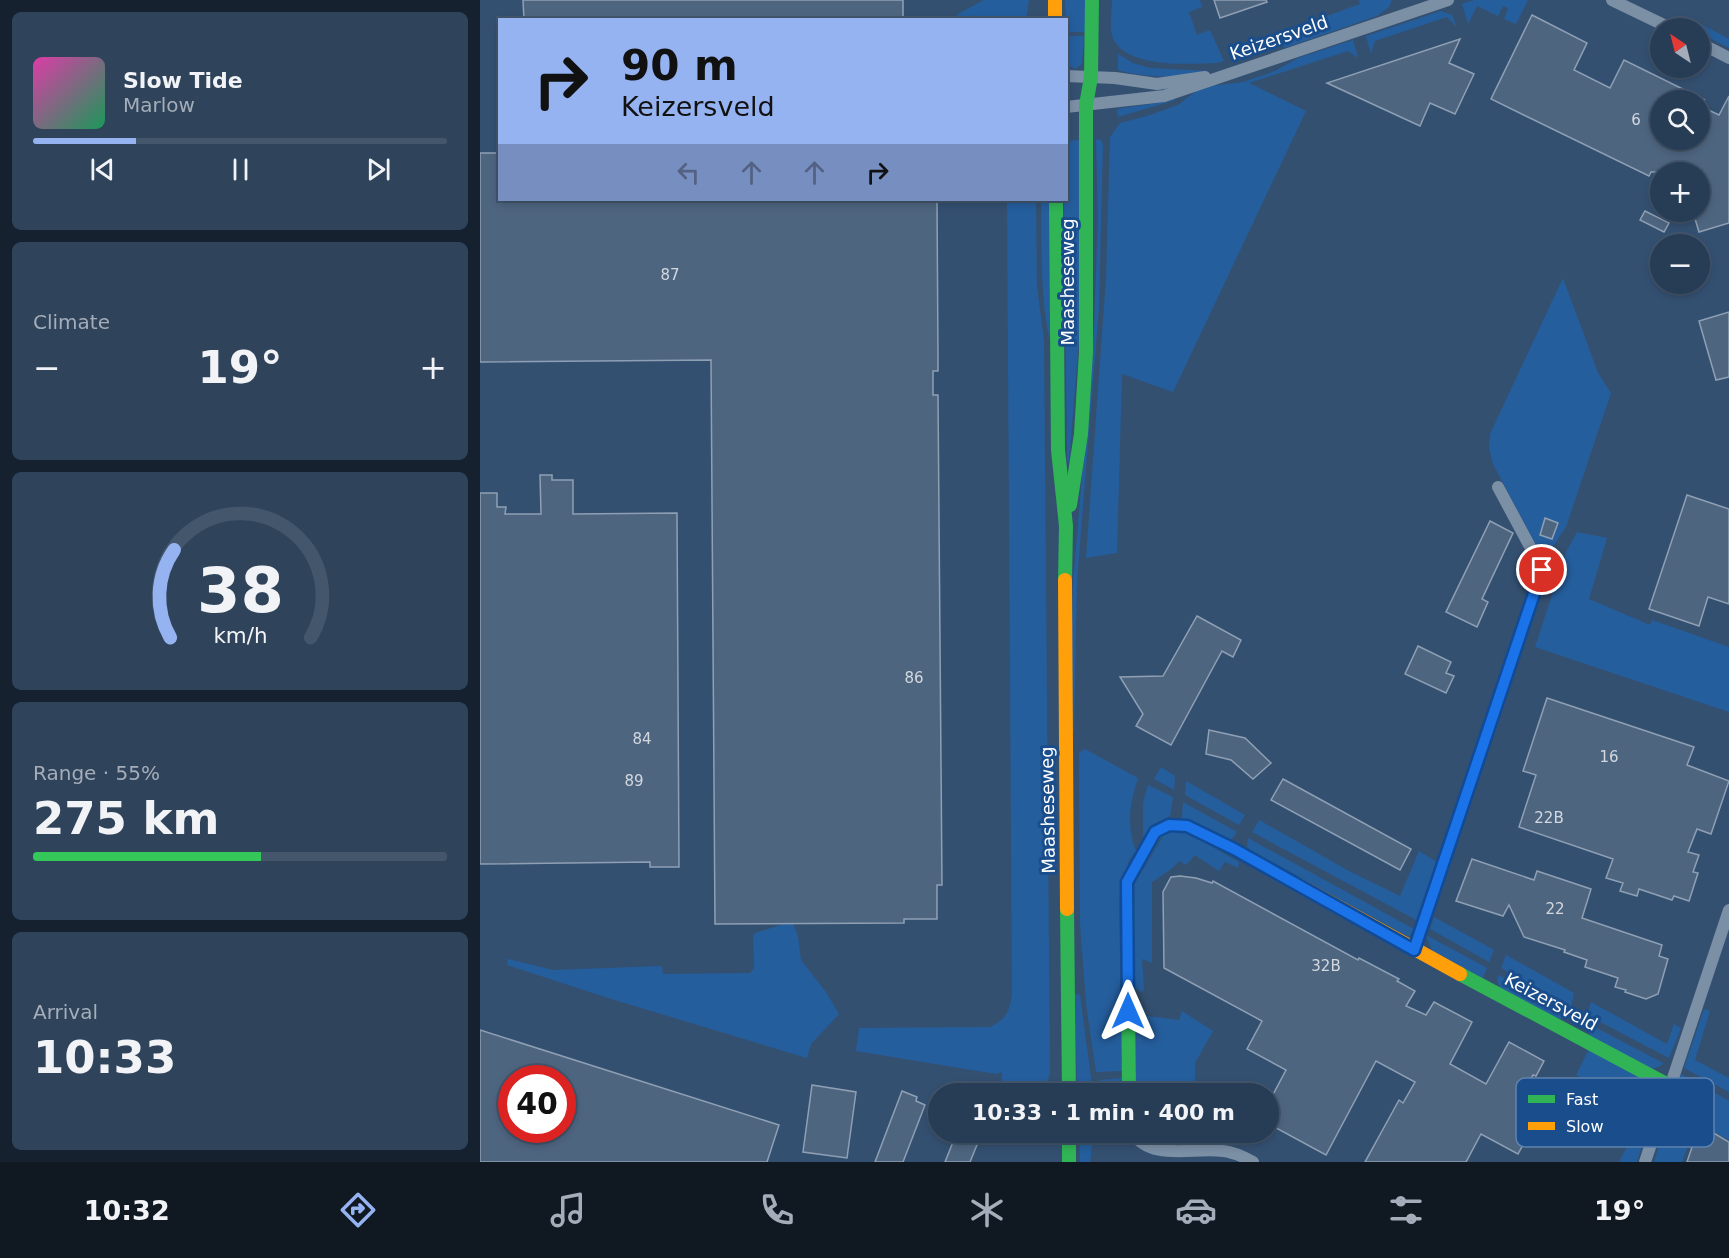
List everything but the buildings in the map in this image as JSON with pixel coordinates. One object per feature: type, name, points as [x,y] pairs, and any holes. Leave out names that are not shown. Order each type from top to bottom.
[{"type":"main road","points":[[1055,0],[1055,18]]},
{"type":"main road","name":"Maasheseweg","points":[[1066,526],[1081,434],[1086,352],[1086,105],[1091,77],[1092,0]]},
{"type":"main road","name":"Maasheseweg","points":[[1056,201],[1058,450],[1066,526],[1064,637],[1069,1083]]},
{"type":"main road","name":"Keizersveld","points":[[1129,1083],[1127,882],[1155,832],[1169,825],[1187,826],[1234,849],[1414,950],[1655,1078]]},
{"type":"main road","points":[[1069,1143],[1069,1162]]},
{"type":"street","name":"Keizersveld","points":[[1068,107],[1164,96],[1409,6],[1448,0]]},
{"type":"street","points":[[1612,0],[1650,18]]},
{"type":"street","points":[[1710,48],[1729,58]]},
{"type":"street","name":"Keizersveld","points":[[1068,76],[1157,84],[1227,74]]},
{"type":"street","points":[[1414,950],[1542,570],[1498,487]]},
{"type":"street","points":[[1673,1078],[1729,910]]},
{"type":"street","points":[[1139,1143],[1154,1152],[1169,1154],[1222,1150],[1253,1162]]},
{"type":"street","points":[[1645,1162],[1650,1147]]},
{"type":"shaded area","points":[[984,0],[1029,0],[1026,18],[956,18],[958,14]]},
{"type":"shaded area","points":[[1065,0],[1085,0],[1085,32],[1068,32],[1068,18],[1066,18]]},
{"type":"shaded area","points":[[1112,0],[1200,0],[1202,7],[1189,12],[1197,35],[1210,30],[1224,61],[1177,64],[1134,56],[1123,50],[1113,38]]},
{"type":"shaded area","points":[[1359,0],[1392,0],[1389,7],[1377,16],[1284,48],[1280,33],[1360,4]]},
{"type":"shaded area","points":[[1474,0],[1528,0],[1516,24],[1504,19],[1508,8],[1503,6],[1498,16],[1477,6],[1468,24],[1462,4]]},
{"type":"shaded area","points":[[1441,11],[1452,15],[1457,27],[1447,17],[1375,41],[1371,54],[1366,36]]},
{"type":"shaded area","points":[[1710,29],[1729,39],[1729,48],[1710,38]]},
{"type":"shaded area","points":[[1068,36],[1084,36],[1082,64],[1075,69],[1068,65]]},
{"type":"shaded area","points":[[1264,39],[1268,51],[1232,62],[1229,50]]},
{"type":"shaded area","points":[[1353,40],[1358,58],[1348,51],[1249,83],[1306,111],[1173,392],[1122,374],[1117,553],[1086,558],[1106,278],[1110,137],[1120,123],[1178,105],[1196,91],[1211,86],[1243,82],[1273,72],[1298,58]]},
{"type":"shaded area","points":[[1118,54],[1133,63],[1150,68],[1209,71],[1175,76],[1129,73],[1118,70]]},
{"type":"shaded area","points":[[1174,98],[1175,100],[1118,117],[1117,109],[1163,102]]},
{"type":"shaded area","points":[[1096,139],[1101,140],[1103,144],[1099,307],[1077,581],[1074,733],[1072,733],[1073,585],[1094,329],[1098,216]]},
{"type":"shaded area","points":[[1079,140],[1081,317],[1069,462],[1067,461],[1064,201],[1068,201],[1068,141]]},
{"type":"shaded area","points":[[1007,201],[1036,201],[1037,287],[1044,341],[1050,1073],[1047,1083],[1001,1083],[1002,1072],[996,1074],[856,1051],[859,1028],[990,1027],[1006,1015],[1012,996]]},
{"type":"shaded area","points":[[1041,201],[1052,201],[1054,349],[1046,318]]},
{"type":"shaded area","points":[[1563,278],[1598,373],[1611,393],[1566,527],[1544,560],[1493,464],[1489,448],[1490,434]]},
{"type":"shaded area","points":[[1577,532],[1607,538],[1589,599],[1650,625],[1652,620],[1729,647],[1729,712],[1535,647],[1566,552]]},
{"type":"shaded area","points":[[1085,749],[1138,778],[1130,814],[1131,833],[1136,851],[1129,860],[1119,900],[1122,1071],[1096,1072],[1086,1004],[1080,923],[1079,753]]},
{"type":"shaded area","points":[[1161,767],[1175,776],[1174,790],[1154,779]]},
{"type":"shaded area","points":[[1186,781],[1245,815],[1239,825],[1185,795]]},
{"type":"shaded area","points":[[1148,785],[1173,797],[1170,816],[1152,825],[1143,838],[1143,803]]},
{"type":"shaded area","points":[[1183,802],[1237,832],[1231,840],[1182,818]]},
{"type":"shaded area","points":[[1259,820],[1349,871],[1400,896],[1419,851],[1437,862],[1418,921],[1252,832]]},
{"type":"shaded area","points":[[1184,831],[1239,862],[1238,868],[1225,862],[1219,871],[1195,855],[1186,865],[1179,861],[1152,882],[1152,963],[1142,959],[1144,990],[1141,992],[1135,988],[1134,885],[1165,833]]},
{"type":"shaded area","points":[[1248,838],[1414,929],[1409,937],[1247,848]]},
{"type":"shaded area","points":[[1434,917],[1494,950],[1489,962],[1430,929]]},
{"type":"shaded area","points":[[792,921],[798,936],[801,960],[826,992],[839,1014],[811,1044],[807,1058],[507,965],[508,959],[553,970],[662,966],[663,974],[750,973],[754,968],[753,934]]},
{"type":"shaded area","points":[[1426,935],[1487,968],[1483,978],[1432,951]]},
{"type":"shaded area","points":[[1506,955],[1574,993],[1571,1007],[1501,968]]},
{"type":"shaded area","points":[[1499,975],[1569,1013],[1559,1020],[1500,988],[1497,980]]},
{"type":"shaded area","points":[[1075,994],[1080,995],[1092,1083],[1077,1083]]},
{"type":"shaded area","points":[[1591,1002],[1667,1044],[1674,1024],[1681,1028],[1669,1058],[1587,1015]]},
{"type":"shaded area","points":[[1142,1005],[1147,1016],[1179,1020],[1182,1011],[1213,1031],[1195,1063],[1195,1083],[1135,1083],[1137,1009]]},
{"type":"shaded area","points":[[1704,1009],[1710,1011],[1695,1060],[1729,1078],[1729,1092],[1714,1084],[1714,1078],[1703,1078],[1684,1068]]},
{"type":"shaded area","points":[[1585,1022],[1663,1063],[1662,1065],[1649,1068],[1590,1036]]},
{"type":"shaded area","points":[[1589,1049],[1640,1078],[1581,1078],[1576,1075]]},
{"type":"shaded area","points":[[1121,1078],[1121,1083],[1099,1083],[1099,1080]]},
{"type":"shaded area","points":[[1714,1093],[1729,1101],[1729,1140],[1714,1132]]},
{"type":"shaded area","points":[[1079,1143],[1093,1143],[1090,1162],[1080,1162]]},
{"type":"shaded area","points":[[1157,1143],[1186,1143],[1174,1145]]},
{"type":"shaded area","points":[[1627,1147],[1641,1147],[1637,1162],[1619,1162]]},
{"type":"shaded area","points":[[1659,1147],[1688,1147],[1682,1162],[1654,1162]]},
{"type":"traffic: fast","points":[[1070,505],[1081,434],[1086,352],[1086,105],[1091,77],[1092,0]]},
{"type":"traffic: fast","points":[[1056,201],[1058,450],[1066,526],[1065,580]]},
{"type":"traffic: fast","points":[[1129,1083],[1127,882],[1155,833],[1169,825],[1187,826],[1297,884]]},
{"type":"traffic: fast","points":[[1067,909],[1069,1083]]},
{"type":"traffic: fast","points":[[1460,974],[1655,1078]]},
{"type":"traffic: fast","points":[[1069,1143],[1069,1162]]},
{"type":"traffic: slow","points":[[1055,0],[1055,18]]},
{"type":"traffic: slow","points":[[1065,580],[1067,909]]},
{"type":"traffic: slow","points":[[1297,884],[1460,974]]},
{"type":"route","points":[[1128,1011],[1127,882],[1155,832],[1169,825],[1187,826],[1234,849],[1414,950],[1542,570]]}]
